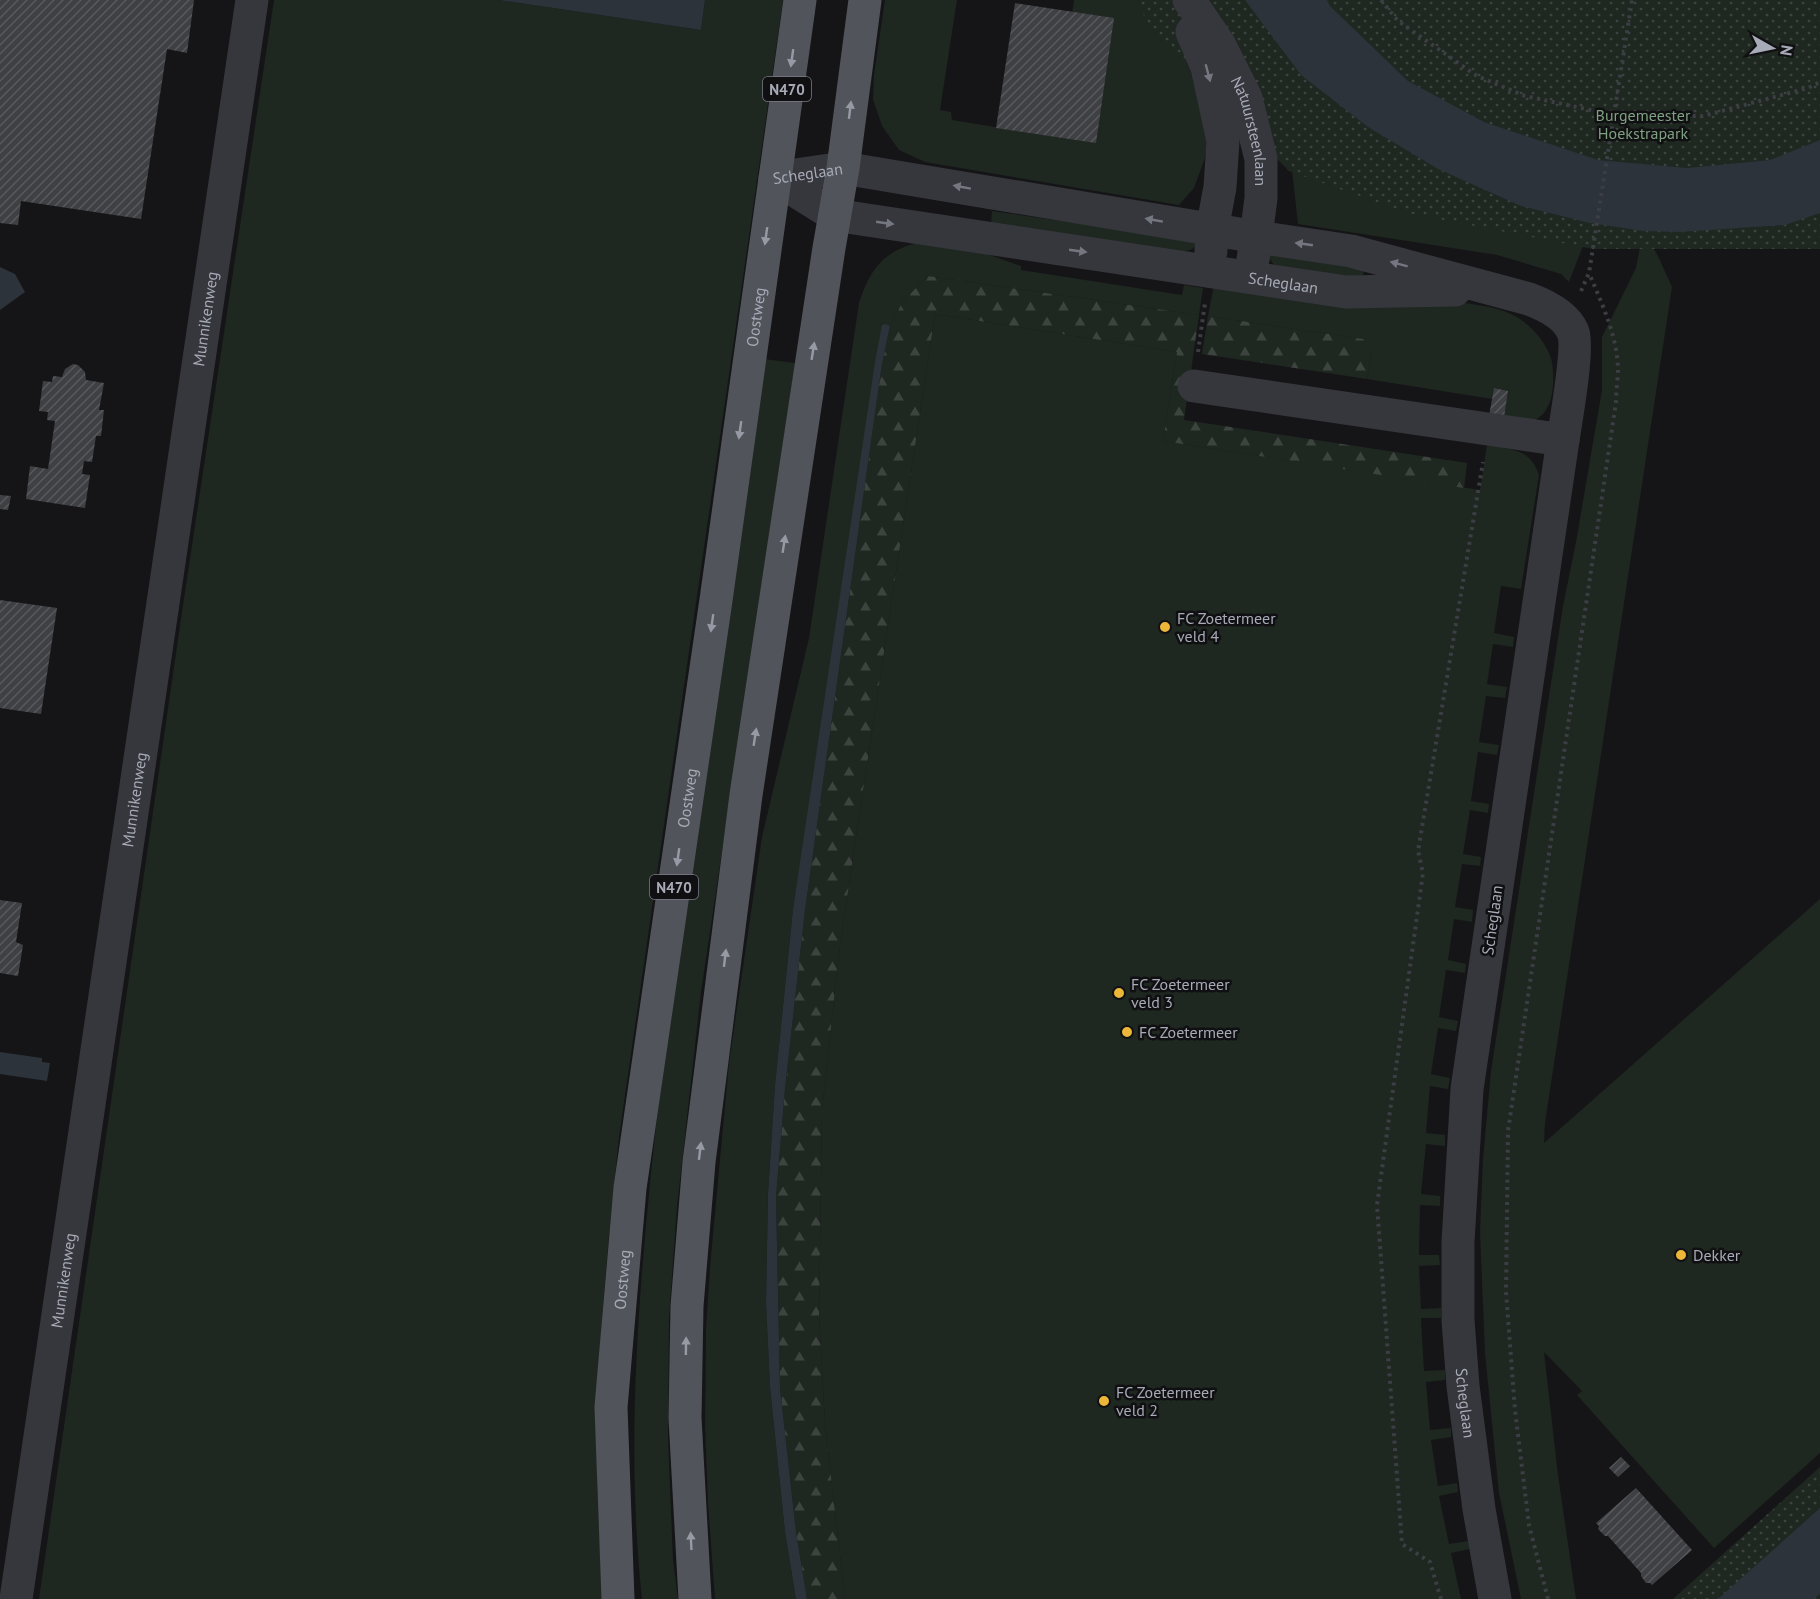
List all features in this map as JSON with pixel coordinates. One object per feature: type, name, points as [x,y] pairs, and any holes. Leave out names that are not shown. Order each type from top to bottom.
[{"type":"main road","name":"Oostweg","points":[[618,1599],[611,1407],[630,1188],[800,0]]},
{"type":"main road","points":[[695,1599],[685,1418],[687,1306],[699,1162],[746,795],[843,168],[865,0]]},
{"type":"street","name":"Munnikenweg","points":[[16,1599],[252,0]]},
{"type":"street","name":"Natuursteenlaan","points":[[1177,0],[1207,67],[1223,141],[1220,187],[1212,230],[1209,271]]},
{"type":"street","name":"Natuursteenlaan","points":[[1189,0],[1219,44],[1246,98],[1261,159],[1261,198],[1251,276]]},
{"type":"street","name":"Scheglaan","points":[[775,178],[843,168],[1351,251],[1529,299],[1555,312],[1567,323],[1573,333],[1574,348],[1563,440],[1467,1089],[1458,1242],[1462,1386],[1479,1509],[1495,1599]]},
{"type":"street","name":"Scheglaan","points":[[775,178],[834,215],[1346,292],[1496,290]]},
{"type":"street","points":[[1194,386],[1563,440]]},
{"type":"path","points":[[1381,0],[1398,21],[1477,76],[1525,96],[1614,115],[1703,116],[1808,88],[1820,82]]},
{"type":"path","points":[[1548,1599],[1529,1525],[1515,1410],[1506,1292],[1508,1131],[1616,402],[1618,369],[1615,340],[1589,273],[1632,0]]},
{"type":"path","points":[[1194,386],[1209,271]]},
{"type":"path","points":[[1441,1599],[1430,1562],[1402,1544],[1377,1205],[1423,873],[1418,851],[1489,429]]},
{"type":"green space","points":[[274,0],[499,0],[701,30],[705,0],[783,0],[619,1137],[603,1310],[597,1426],[597,1484],[605,1599],[39,1599],[182,612]]},
{"type":"green space","points":[[885,0],[957,0],[940,110],[951,112],[952,120],[1019,131],[1071,20],[1074,0],[1160,0],[1206,105],[1208,135],[1205,158],[1194,188],[1179,205],[925,162],[899,150],[882,126],[873,99],[874,75]]},
{"type":"green space","name":"Burgemeester Hoekstrapark","points":[[1137,0],[1820,0],[1820,249],[1593,249],[1408,213],[1289,171],[1151,31]]},
{"type":"green space","points":[[1292,170],[1583,246],[1569,282],[1561,274],[1497,255],[1298,224]]},
{"type":"green space","points":[[992,211],[1195,240],[1195,247],[1177,253],[991,225]]},
{"type":"green space","name":"Dekker","points":[[1643,231],[1658,256],[1672,287],[1545,1123],[1544,1143],[1820,899],[1820,1453],[1714,1548],[1577,1395],[1582,1391],[1544,1352],[1558,1475],[1576,1599],[1521,1599],[1499,1493],[1485,1353],[1480,1232],[1483,1159],[1491,1071],[1563,606],[1602,390],[1602,337],[1636,268]]},
{"type":"green space","points":[[924,241],[967,247],[1021,266],[1021,270],[1182,295],[1184,285],[1203,288],[1199,315],[928,276],[903,301],[890,326],[886,324],[793,909],[775,1085],[768,1194],[766,1303],[770,1387],[785,1532],[796,1599],[715,1599],[705,1425],[706,1330],[729,1063],[762,837],[809,638],[859,303],[869,279],[881,262],[899,249]]},
{"type":"green space","points":[[1271,253],[1364,270],[1363,275],[1358,278],[1274,265],[1268,256]]},
{"type":"green space","points":[[928,276],[1199,315],[1184,420],[1467,463],[1464,488],[1163,441],[1177,352],[935,314],[839,953],[822,1110],[819,1317],[825,1424],[845,1599],[807,1599],[796,1532],[780,1388],[776,1197],[785,1089],[805,910],[882,364],[890,326],[903,301]]},
{"type":"green space","points":[[1215,279],[1413,297],[1478,305],[1505,311],[1530,327],[1548,351],[1553,367],[1553,387],[1548,406],[1536,420],[1518,422],[1504,418],[1508,391],[1494,388],[1492,399],[1367,379],[1372,351],[1362,339],[1208,316]]},
{"type":"green space","name":"FC Zoetermeer","points":[[935,314],[1177,352],[1163,441],[1480,490],[1487,445],[1525,455],[1531,460],[1539,475],[1521,589],[1501,586],[1494,633],[1514,637],[1513,647],[1493,644],[1487,684],[1507,687],[1505,698],[1486,696],[1479,742],[1499,745],[1497,755],[1478,752],[1471,801],[1489,804],[1488,813],[1470,810],[1463,854],[1481,857],[1480,866],[1462,864],[1455,907],[1473,910],[1472,922],[1454,919],[1448,960],[1466,964],[1465,973],[1446,970],[1439,1017],[1458,1021],[1456,1031],[1438,1028],[1431,1074],[1450,1078],[1448,1089],[1430,1086],[1426,1133],[1445,1135],[1445,1146],[1426,1144],[1421,1194],[1440,1196],[1440,1206],[1420,1205],[1419,1255],[1439,1255],[1440,1265],[1419,1266],[1421,1309],[1441,1308],[1441,1318],[1421,1318],[1424,1371],[1445,1370],[1445,1380],[1426,1382],[1430,1430],[1451,1428],[1451,1437],[1431,1440],[1438,1486],[1457,1483],[1458,1492],[1439,1496],[1449,1544],[1468,1541],[1470,1549],[1451,1553],[1461,1599],[845,1599],[825,1424],[819,1317],[822,1110],[839,953]]},
{"type":"green space","points":[[1208,316],[1363,339],[1372,351],[1367,379],[1202,354]]},
{"type":"green space","points":[[764,359],[795,363],[701,992],[677,1207],[669,1317],[668,1438],[673,1559],[678,1599],[642,1599],[637,1536],[635,1411],[641,1285],[652,1160],[681,924]]},
{"type":"green space","points":[[1820,1467],[1820,1599],[1673,1599]]},
{"type":"shaded area","points":[[499,0],[705,0],[701,30]]},
{"type":"shaded area","points":[[1245,0],[1327,0],[1330,6],[1408,81],[1484,122],[1598,160],[1687,168],[1770,160],[1820,140],[1820,213],[1785,225],[1680,232],[1643,231],[1590,223],[1521,206],[1438,169],[1368,127],[1301,75]]},
{"type":"shaded area","points":[[0,267],[15,274],[25,292],[0,310]]},
{"type":"shaded area","points":[[882,325],[890,326],[882,364],[805,910],[785,1089],[776,1197],[780,1388],[796,1532],[807,1599],[796,1599],[785,1532],[770,1387],[766,1303],[768,1194],[775,1085],[793,909],[875,362]]},
{"type":"shaded area","points":[[0,1052],[42,1058],[42,1062],[50,1063],[47,1081],[0,1074]]},
{"type":"shaded area","points":[[1820,1508],[1820,1594],[1814,1599],[1718,1599]]},
{"type":"building","points":[[0,0],[194,0],[187,53],[167,49],[141,219],[21,201],[18,225],[0,223]]},
{"type":"building","points":[[1015,3],[1114,18],[1096,143],[996,128]]},
{"type":"building","points":[[73,364],[78,365],[85,372],[86,380],[104,383],[99,410],[104,410],[101,436],[96,436],[92,462],[84,461],[82,474],[90,475],[85,508],[26,499],[30,466],[48,469],[55,421],[47,420],[48,412],[39,411],[43,381],[52,382],[53,376],[62,377],[65,369]]},
{"type":"building","points":[[1494,388],[1508,391],[1504,418],[1489,416]]},
{"type":"building","points":[[0,495],[11,496],[8,510],[0,509]]},
{"type":"building","points":[[0,600],[57,608],[41,714],[0,708]]},
{"type":"building","points":[[0,900],[22,903],[16,942],[23,945],[18,976],[0,973]]},
{"type":"building","points":[[1621,1457],[1630,1466],[1618,1477],[1609,1468]]},
{"type":"building","points":[[1636,1488],[1692,1550],[1652,1585],[1646,1583],[1641,1573],[1608,1536],[1598,1529],[1599,1526],[1596,1523]]},
{"type":"place","name":"FC Zoetermeer veld 4","points":[[1165,627]]},
{"type":"place","name":"FC Zoetermeer veld 3","points":[[1119,993]]},
{"type":"place","name":"FC Zoetermeer","points":[[1127,1032]]},
{"type":"place","name":"Dekker","points":[[1681,1255]]},
{"type":"place","name":"FC Zoetermeer veld 2","points":[[1104,1401]]}]
